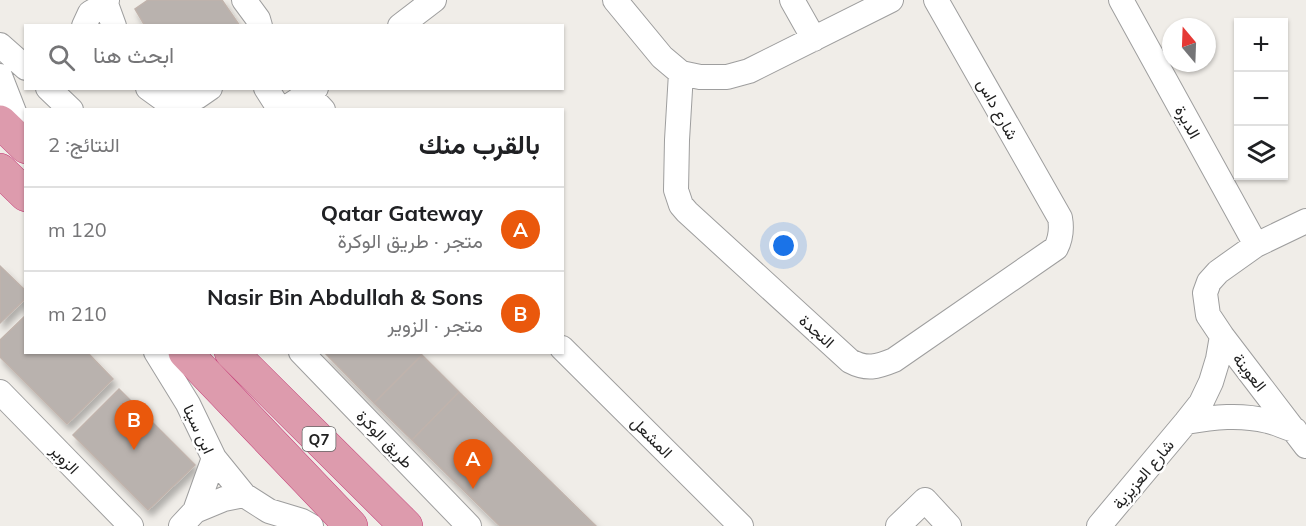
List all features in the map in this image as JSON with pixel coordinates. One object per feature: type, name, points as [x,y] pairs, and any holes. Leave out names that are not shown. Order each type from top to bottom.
[{"type":"highway","points":[[0,122],[24,145]]},
{"type":"highway","points":[[0,170],[24,193]]},
{"type":"highway","name":"Q7","points":[[187,354],[351,526]]},
{"type":"highway","name":"Q7","points":[[233,354],[406,526]]},
{"type":"street","points":[[244,0],[259,24]]},
{"type":"street","points":[[403,24],[434,0]]},
{"type":"street","points":[[615,0],[662,57],[681,73],[700,77],[726,77],[749,71],[891,0]]},
{"type":"street","points":[[792,0],[814,39]]},
{"type":"street","name":"شارع داس","points":[[936,0],[1059,218]]},
{"type":"street","name":"الديرة","points":[[1121,0],[1256,245]]},
{"type":"street","points":[[85,24],[90,14],[109,10]]},
{"type":"street","points":[[0,45],[24,66]]},
{"type":"street","name":"النجدة","points":[[681,73],[676,140],[676,190],[681,206],[850,361],[859,366],[871,367],[894,360],[1056,248],[1061,233],[1059,218]]},
{"type":"street","points":[[0,76],[24,137]]},
{"type":"street","points":[[50,90],[69,108]]},
{"type":"street","points":[[151,90],[166,101],[197,97],[207,90]]},
{"type":"street","points":[[267,90],[281,108]]},
{"type":"street","points":[[287,108],[316,97]]},
{"type":"street","points":[[1256,245],[1306,221]]},
{"type":"street","name":"العوينة","points":[[1256,245],[1218,272],[1209,282],[1205,293],[1208,315],[1222,336],[1302,434]]},
{"type":"street","name":"شارع العزيزية","points":[[1099,526],[1201,402],[1211,382],[1222,336]]},
{"type":"street","name":"المشعل","points":[[564,350],[741,526]]},
{"type":"street","name":"ابن سينا","points":[[157,354],[188,404],[214,458],[188,519]]},
{"type":"street","name":"طريق الوكرة","points":[[303,354],[469,526]]},
{"type":"street","name":"الزوير","points":[[0,392],[130,526]]},
{"type":"street","points":[[1186,422],[1214,417],[1241,417],[1268,421],[1302,434]]},
{"type":"street","points":[[214,458],[244,495],[274,519],[302,521],[312,526]]},
{"type":"street","name":"ابن سينا","points":[[188,519],[224,499],[244,495]]},
{"type":"street","points":[[898,526],[925,500],[950,526]]},
{"type":"building","points":[[148,0],[222,0],[239,24],[144,24],[135,9]]},
{"type":"building","points":[[0,266],[24,289],[24,300],[0,323]]},
{"type":"building","points":[[24,317],[24,354],[89,354],[113,379],[67,424],[0,357],[0,340]]},
{"type":"building","points":[[326,354],[422,355],[374,403]]},
{"type":"building","points":[[422,355],[459,392],[412,440],[374,403]]},
{"type":"building","points":[[119,389],[195,465],[148,510],[73,435]]},
{"type":"building","points":[[459,392],[596,526],[500,526],[412,440]]},
{"type":"place","name":"Nasir Bin Abdullah & Sons","points":[[134,450]]},
{"type":"place","name":"Qatar Gateway","points":[[473,489]]}]
